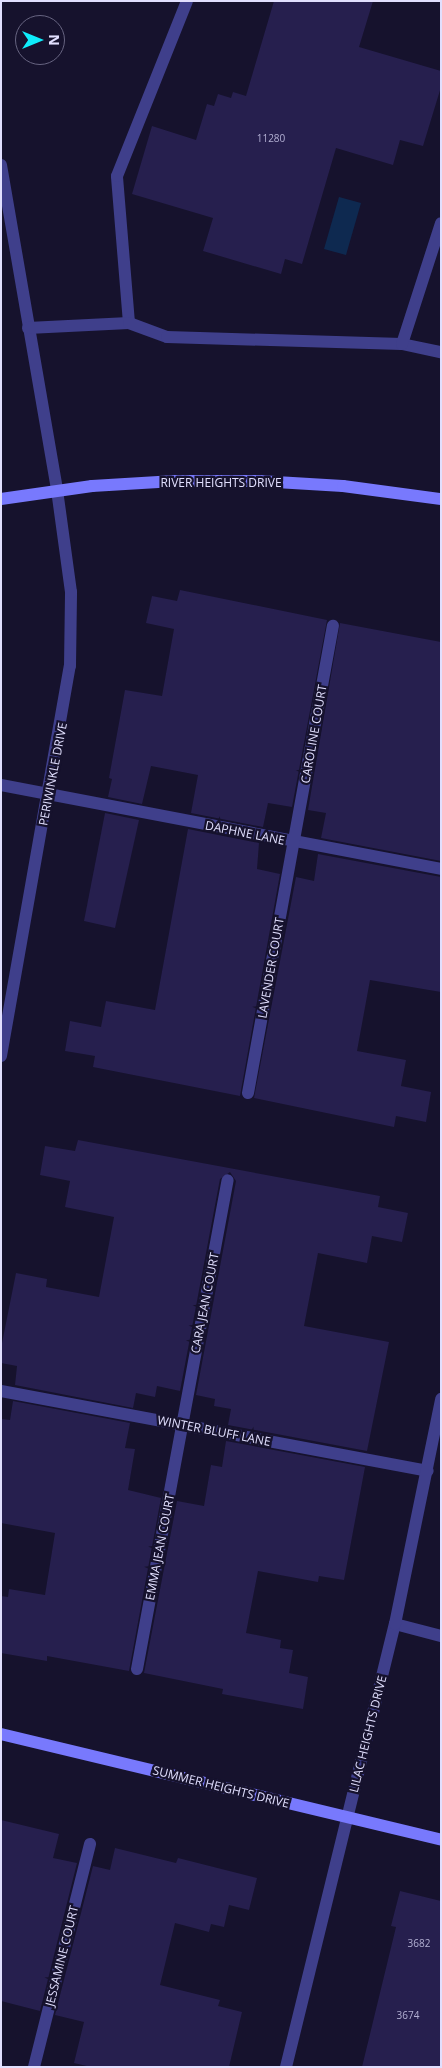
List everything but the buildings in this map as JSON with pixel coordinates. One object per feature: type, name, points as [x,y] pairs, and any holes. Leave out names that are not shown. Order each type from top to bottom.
[{"type":"street","points":[[129,323],[117,176],[187,1]]},
{"type":"street","name":"PERIWINKLE DRIVE","points":[[1,165],[67,555],[72,628],[66,703],[1,1056]]},
{"type":"street","points":[[402,344],[441,224]]},
{"type":"street","points":[[28,328],[129,323],[168,337],[402,344],[441,352]]},
{"type":"street","name":"RIVER HEIGHTS DRIVE","points":[[1,499],[57,490],[175,481],[259,481],[342,486],[441,499]]},
{"type":"street","name":"CAROLINE COURT","points":[[294,842],[333,626]]},
{"type":"street","name":"DAPHNE LANE","points":[[1,785],[48,797],[441,869]]},
{"type":"street","name":"LAVENDER COURT","points":[[248,1094],[294,842]]},
{"type":"street","name":"CARA JEAN COURT","points":[[183,1425],[228,1180]]},
{"type":"street","name":"WINTER BLUFF LANE","points":[[1,1391],[428,1471]]},
{"type":"street","name":"LILAC HEIGHTS DRIVE","points":[[286,2067],[395,1624],[428,1471],[441,1399]]},
{"type":"street","name":"EMMA JEAN COURT","points":[[137,1669],[183,1425]]},
{"type":"street","points":[[395,1624],[441,1636]]},
{"type":"street","name":"SUMMER HEIGHTS DRIVE","points":[[1,1734],[441,1840]]},
{"type":"street","name":"JESSAMINE COURT","points":[[34,2067],[90,1844]]},
{"type":"water","points":[[339,197],[361,203],[346,255],[324,249]]}]
